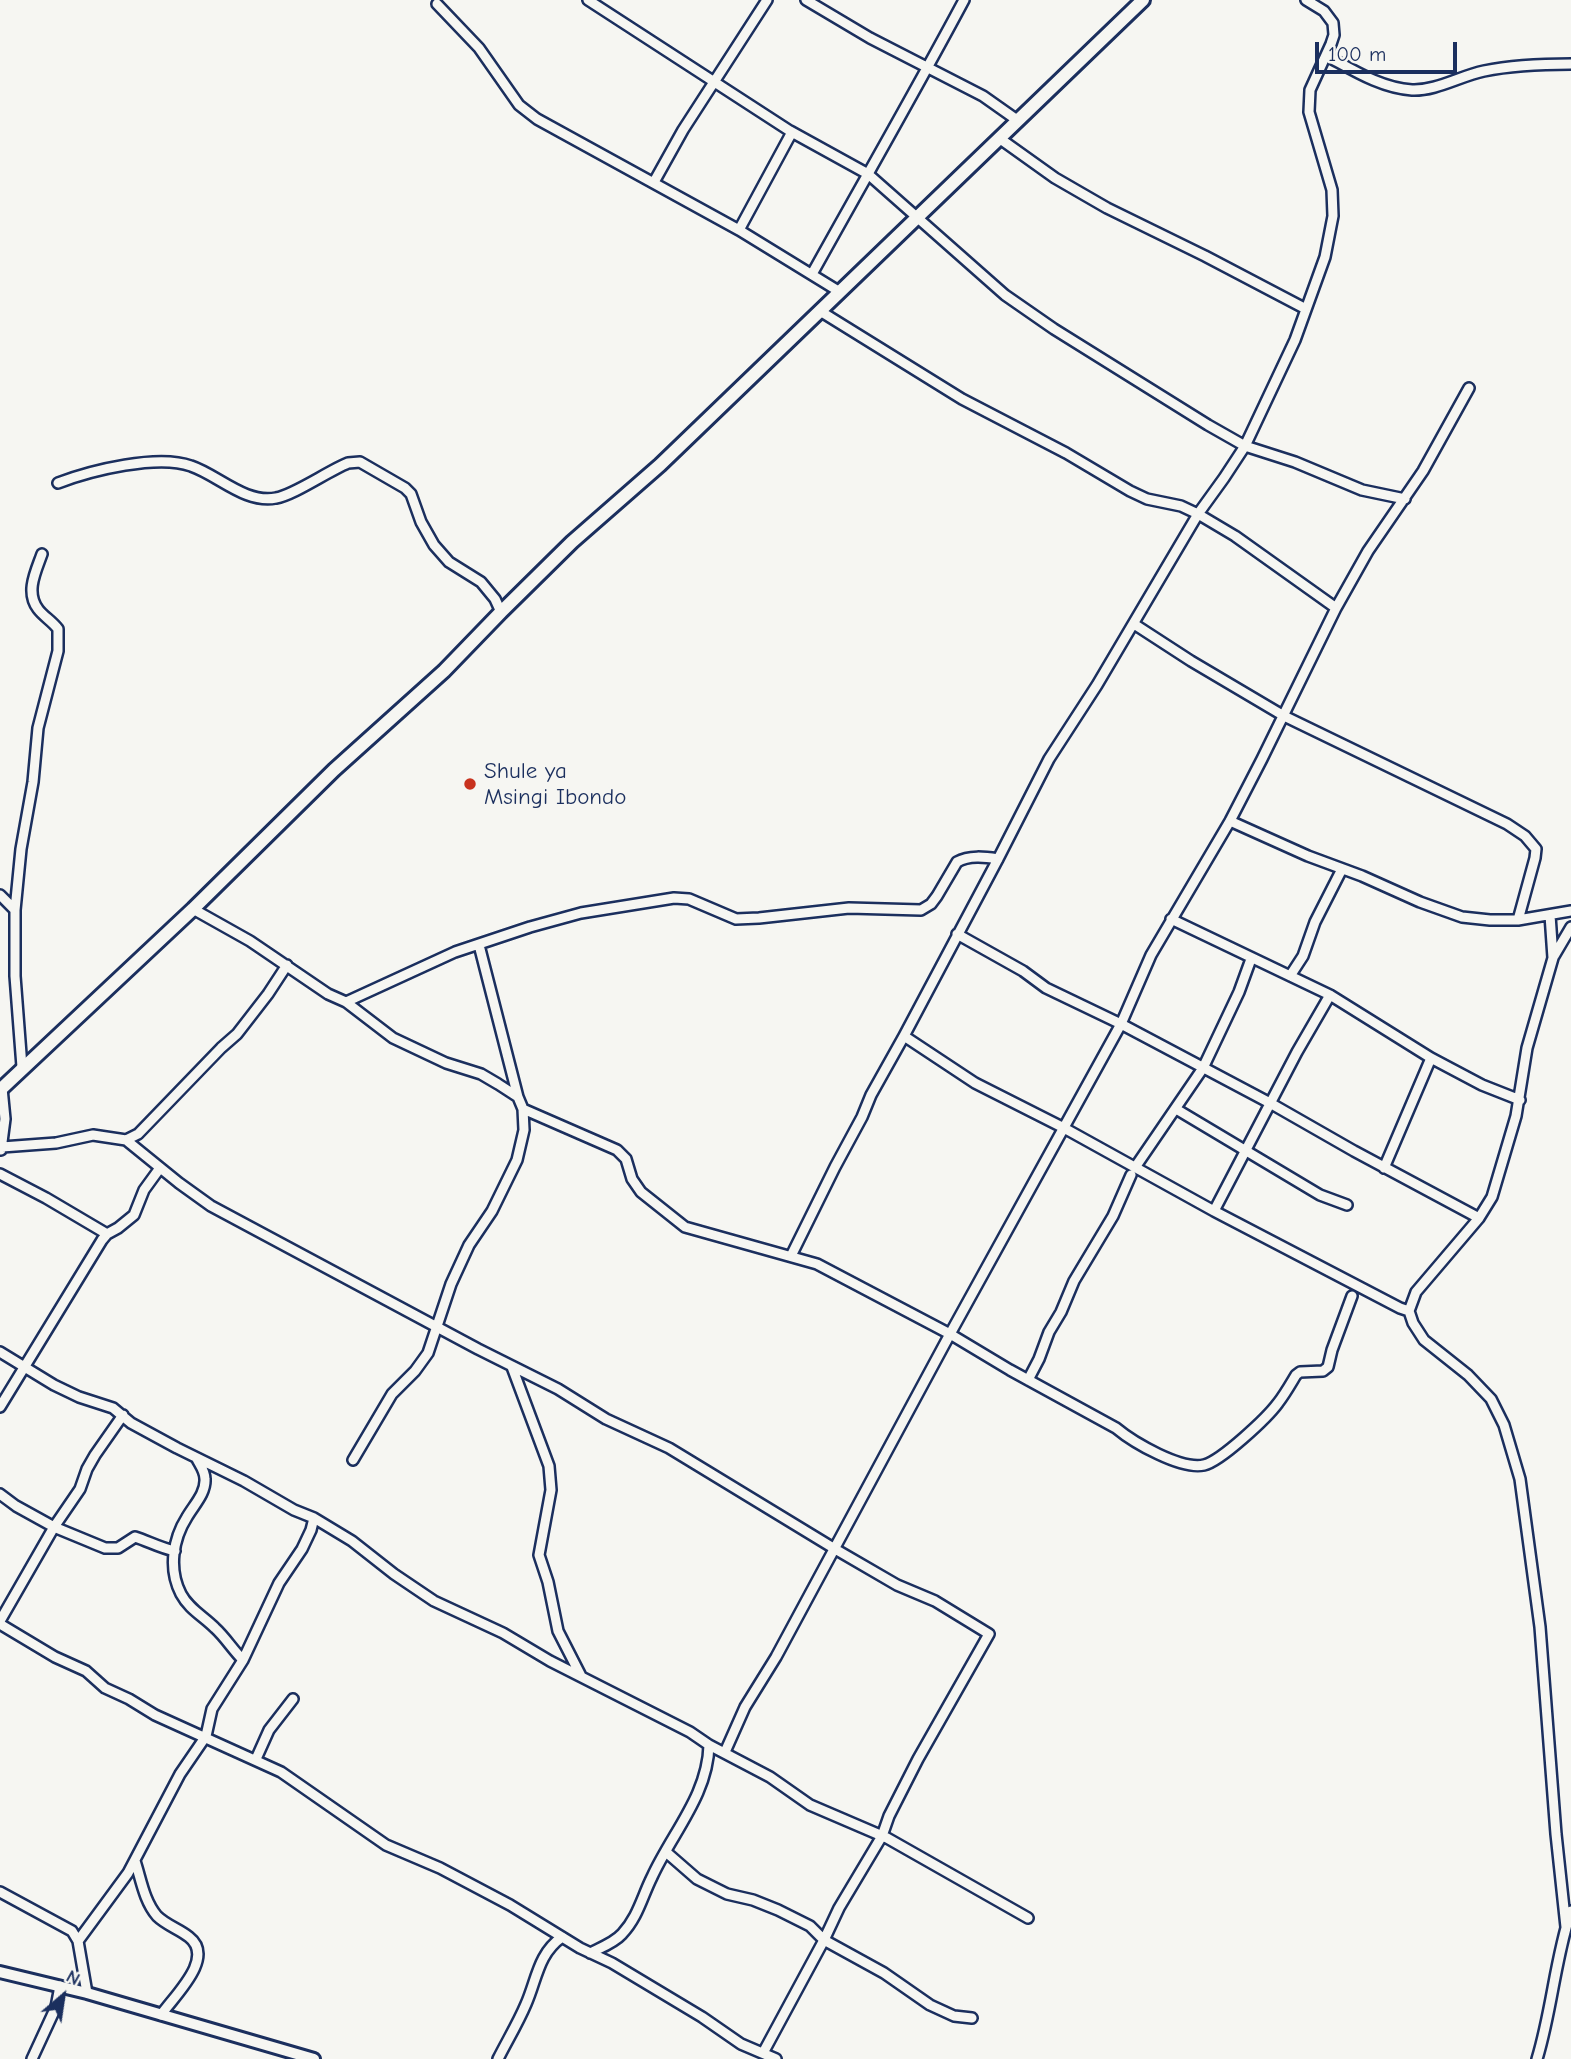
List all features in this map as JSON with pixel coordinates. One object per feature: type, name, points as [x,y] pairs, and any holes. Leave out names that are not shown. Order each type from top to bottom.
[{"type":"main road","points":[[1,1089],[193,909],[334,769],[444,671],[572,542],[660,465],[1143,0]]},
{"type":"street","points":[[588,0],[792,132],[868,174],[1005,295],[1054,329],[1208,425],[1245,446],[1296,462],[1362,490],[1405,499]]},
{"type":"street","points":[[654,182],[683,130],[767,0]]},
{"type":"street","points":[[806,0],[928,69],[983,96],[1017,120]]},
{"type":"street","points":[[812,274],[964,0]]},
{"type":"street","points":[[791,1256],[871,1095],[1049,759],[1097,685],[1198,514],[1245,446],[1284,364],[1325,257],[1333,216],[1332,190],[1309,112],[1310,90],[1327,56],[1334,34],[1333,23],[1324,11],[1306,0]]},
{"type":"street","points":[[437,4],[479,48],[519,105],[555,130],[654,182],[840,292]]},
{"type":"street","points":[[1327,56],[1371,79],[1409,90],[1432,88],[1484,71],[1571,64]]},
{"type":"street","points":[[738,230],[792,132]]},
{"type":"street","points":[[999,138],[1055,178],[1107,208],[1306,309]]},
{"type":"street","points":[[820,312],[962,399],[1066,453],[1130,491],[1147,499],[1181,506],[1198,514],[1235,536],[1336,608]]},
{"type":"street","points":[[725,1752],[746,1707],[776,1657],[1121,1024],[1151,956],[1171,919],[1230,821],[1336,608],[1368,551],[1423,471],[1469,388]]},
{"type":"street","points":[[58,483],[118,468],[171,461],[207,472],[245,494],[262,499],[277,498],[335,468],[360,462],[411,494],[421,522],[434,545],[449,562],[481,582],[495,599],[500,612]]},
{"type":"street","points":[[22,1068],[15,976],[15,910],[20,849],[33,782],[38,728],[58,651],[58,629],[33,602],[33,578],[42,554]]},
{"type":"street","points":[[1134,624],[1284,716],[1507,824],[1525,836],[1536,849],[1518,920]]},
{"type":"street","points":[[1230,821],[1270,840],[1462,917],[1518,920],[1571,911]]},
{"type":"street","points":[[346,1002],[455,952],[581,913],[674,898],[689,899],[736,919],[849,908],[921,910],[931,904],[961,859],[998,859]]},
{"type":"street","points":[[1290,976],[1303,956],[1315,922],[1342,869]]},
{"type":"street","points":[[0,895],[15,910]]},
{"type":"street","points":[[193,909],[240,935],[328,994],[346,1002],[393,1038],[446,1063],[481,1074],[518,1097]]},
{"type":"street","points":[[1550,915],[1553,958]]},
{"type":"street","points":[[1171,919],[1330,995],[1431,1058],[1482,1085],[1520,1100]]},
{"type":"street","points":[[1566,1927],[1557,1848],[1544,1665],[1520,1479],[1504,1424],[1491,1399],[1468,1375],[1424,1340],[1409,1311],[1416,1292],[1479,1218],[1492,1197],[1520,1100],[1527,1048],[1553,958],[1571,927]]},
{"type":"street","points":[[957,934],[1023,971],[1046,988],[1121,1024],[1270,1103],[1479,1218]]},
{"type":"street","points":[[353,1460],[392,1394],[428,1353],[451,1284],[469,1245],[492,1211],[517,1160],[524,1130],[523,1109],[479,945]]},
{"type":"street","points":[[1028,1380],[1074,1281],[1113,1216],[1133,1170],[1203,1068],[1239,992],[1251,959]]},
{"type":"street","points":[[126,1140],[144,1130],[237,1034],[287,965]]},
{"type":"street","points":[[1214,1211],[1330,995]]},
{"type":"street","points":[[904,1036],[975,1083],[1064,1128],[1133,1170],[1409,1311]]},
{"type":"street","points":[[1384,1168],[1431,1058]]},
{"type":"street","points":[[1,1089],[5,1119],[1,1149],[56,1143],[93,1135],[126,1140],[211,1206],[558,1389],[606,1419],[669,1448],[835,1549],[897,1585],[935,1601],[989,1634],[918,1759],[881,1836],[839,1908],[763,2053]]},
{"type":"street","points":[[523,1109],[617,1150],[626,1159],[632,1180],[641,1192],[685,1227],[817,1264],[950,1334],[1116,1428],[1127,1437],[1178,1463],[1203,1465],[1220,1458],[1277,1405],[1300,1372],[1323,1371],[1328,1367],[1352,1296]]},
{"type":"street","points":[[1176,1109],[1320,1195],[1347,1205]]},
{"type":"street","points":[[0,1407],[107,1234],[134,1214],[144,1190],[160,1168]]},
{"type":"street","points":[[0,1174],[107,1234]]},
{"type":"street","points":[[0,1352],[54,1385],[79,1397],[113,1408],[131,1423],[294,1510],[314,1518],[352,1541],[434,1601],[503,1633],[550,1661],[690,1732],[770,1777],[810,1805],[881,1836],[1028,1917]]},
{"type":"street","points":[[512,1367],[548,1466],[551,1490],[539,1555],[548,1582],[558,1631],[581,1676]]},
{"type":"street","points":[[123,1415],[95,1455],[80,1489],[54,1527],[0,1623],[55,1657],[86,1671],[111,1691],[179,1727],[256,1759],[304,1787],[386,1845],[440,1868],[510,1905],[636,1978],[741,2044],[776,2059]]},
{"type":"street","points":[[197,1459],[205,1481],[203,1491],[178,1532],[173,1562],[175,1579],[190,1608],[215,1628],[243,1660]]},
{"type":"street","points":[[0,1494],[54,1527],[111,1549],[124,1546],[138,1537],[149,1544],[175,1551]]},
{"type":"street","points":[[78,1941],[120,1887],[180,1774],[205,1736],[212,1709],[243,1660],[279,1583],[302,1549],[314,1518]]},
{"type":"street","points":[[256,1759],[269,1730],[293,1699]]},
{"type":"street","points":[[590,1953],[620,1936],[633,1920],[652,1875],[699,1792],[709,1760],[709,1745]]},
{"type":"street","points":[[666,1852],[697,1880],[727,1894],[778,1910],[810,1926],[824,1940],[892,1978],[930,2005],[954,2016],[972,2018]]},
{"type":"street","points":[[135,1861],[150,1905],[158,1916],[190,1937],[195,1943],[198,1955],[188,1981],[161,2015]]},
{"type":"street","points":[[0,1892],[72,1931],[78,1941],[87,1993]]},
{"type":"street","points":[[1537,2059],[1547,2025],[1571,1911]]},
{"type":"street","points":[[498,2059],[525,2007],[544,1954],[562,1937]]},
{"type":"street","points":[[0,1972],[87,1993],[307,2058]]},
{"type":"street","points":[[32,2059],[56,2007],[60,1986]]},
{"type":"place","name":"Shule ya Msingi Ibondo","points":[[470,784]]}]
